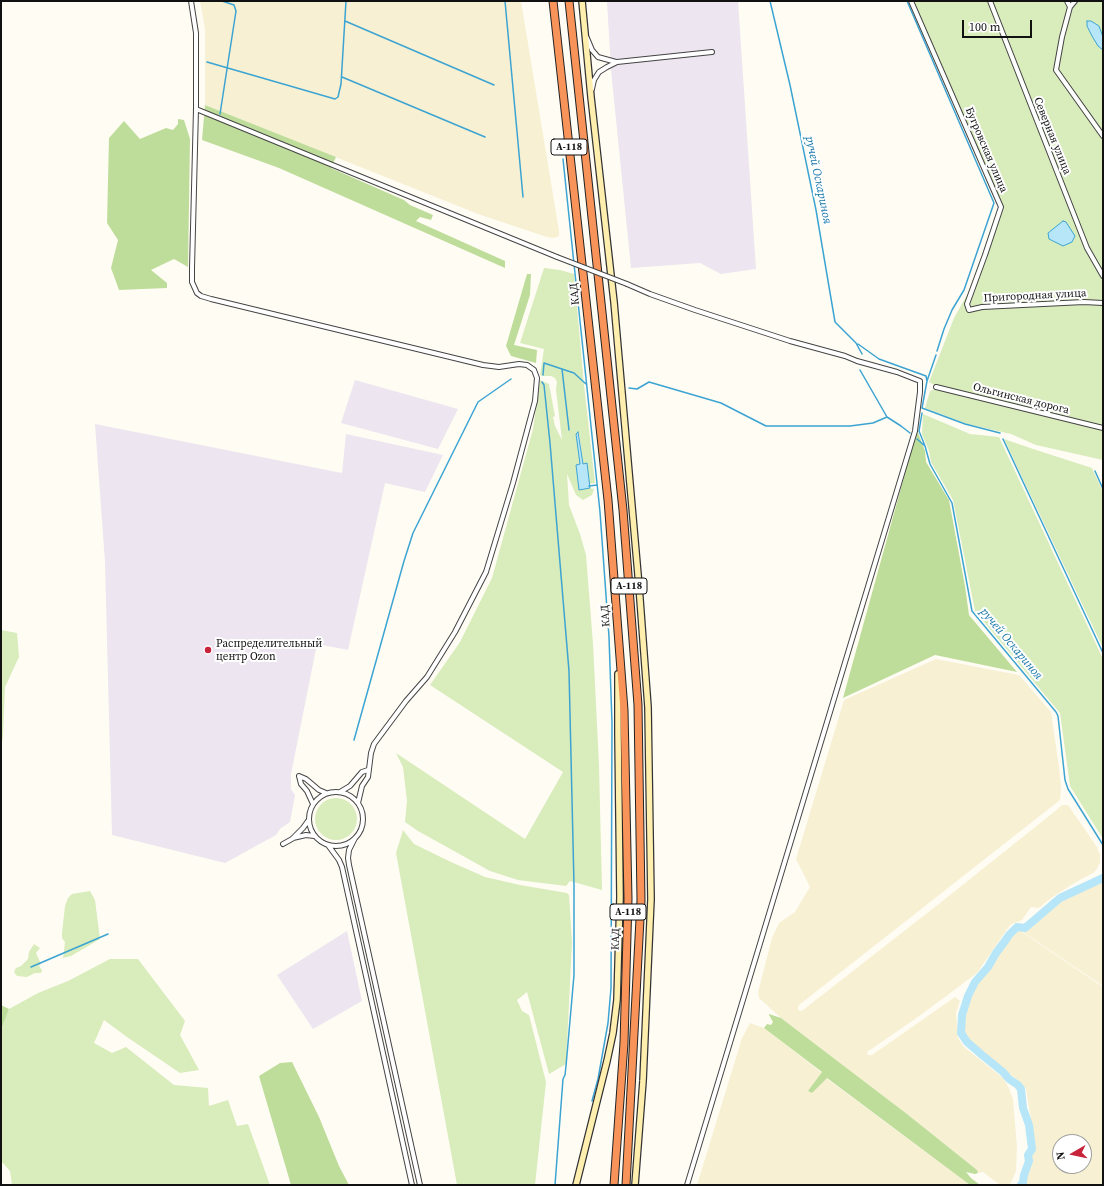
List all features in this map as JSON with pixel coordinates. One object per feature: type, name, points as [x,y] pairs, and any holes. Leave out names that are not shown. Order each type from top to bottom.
[{"type":"highway","name":"КАД","points":[[553,1],[608,492],[624,710],[628,899],[624,1043],[614,1185]]},
{"type":"highway","name":"А-118","points":[[569,1],[623,510],[638,705],[641,900],[626,1185]]},
{"type":"street","points":[[191,1],[196,33],[196,109],[192,268],[192,282],[196,293],[200,296],[211,299],[483,365],[499,368],[519,364],[527,365],[534,370],[537,378],[535,401],[515,476],[486,572],[455,632],[427,677],[406,701],[374,744],[371,753],[368,777],[362,786],[358,803]]},
{"type":"street","points":[[582,1],[591,98],[614,302],[648,707],[651,899],[643,1081],[635,1185]]},
{"type":"street","name":"Бугровская улица","points":[[911,1],[1001,207],[967,304],[968,310]]},
{"type":"street","name":"Северная улица","points":[[990,1],[1087,248],[1103,276]]},
{"type":"street","points":[[1067,1],[1070,7]]},
{"type":"street","points":[[1074,1],[1070,7],[1062,37],[1056,70],[1103,136]]},
{"type":"street","points":[[585,32],[592,50],[598,57],[617,62]]},
{"type":"street","points":[[591,98],[594,80],[599,72],[617,62],[712,52]]},
{"type":"street","points":[[196,109],[650,294],[790,341],[845,356],[920,381],[915,431],[687,1185]]},
{"type":"street","name":"Пригородная улица","points":[[968,310],[982,307],[1084,302],[1103,303]]},
{"type":"street","name":"Ольгинская дорога","points":[[936,387],[1103,428]]},
{"type":"street","points":[[576,1185],[607,1062],[613,1033],[617,1000],[620,897],[618,734],[619,639]]},
{"type":"street","points":[[340,792],[350,786],[362,772],[368,770]]},
{"type":"street","points":[[313,804],[307,791],[301,784],[299,776],[326,793]]},
{"type":"street","points":[[333,791],[340,792],[347,794],[358,803],[362,810],[362,825],[360,832],[350,842],[336,846],[328,845],[318,840],[314,836],[310,829],[308,815],[318,797],[333,791]]},
{"type":"street","points":[[283,844],[303,828],[308,821]]},
{"type":"street","points":[[292,838],[306,835],[314,836]]},
{"type":"street","points":[[355,838],[349,850],[349,865],[420,1185]]},
{"type":"street","points":[[328,845],[339,860],[342,867],[412,1185]]},
{"type":"shaded area","points":[[200,1],[521,1],[559,236],[554,238],[547,237],[478,214],[205,105],[205,29]]},
{"type":"shaded area","points":[[607,1],[738,1],[756,269],[721,274],[700,263],[631,268],[611,70]]},
{"type":"shaded area","points":[[355,380],[458,409],[438,449],[341,423]]},
{"type":"shaded area","points":[[95,424],[342,473],[346,434],[443,455],[425,492],[385,483],[348,650],[317,644],[291,774],[291,789],[295,795],[290,822],[280,829],[276,835],[225,863],[112,835],[105,562]]},
{"type":"shaded area","points":[[936,659],[1019,675],[1051,712],[1059,767],[1061,788],[1060,800],[799,1005],[798,1010],[803,1010],[1062,805],[1068,805],[1097,847],[1100,855],[1100,862],[1097,869],[1093,873],[1051,898],[1039,908],[1031,907],[1022,920],[1010,925],[977,973],[918,1017],[867,1052],[868,1055],[872,1055],[955,997],[960,1001],[956,1013],[958,1038],[964,1047],[1003,1078],[1013,1099],[1017,1147],[1016,1171],[1011,1183],[1007,1185],[1000,1185],[983,1172],[978,1173],[977,1170],[907,1114],[781,1018],[759,998],[758,992],[772,938],[779,923],[795,912],[810,887],[796,859],[844,700]]},
{"type":"shaded area","points":[[1103,882],[1103,986],[1023,932],[1061,900]]},
{"type":"shaded area","points":[[1019,930],[1103,987],[1103,1185],[1025,1185],[1034,1147],[1034,1135],[1026,1089],[1019,1081],[978,1051],[963,1030],[965,1011],[975,987],[990,969],[1006,944]]},
{"type":"shaded area","points":[[347,931],[362,1001],[313,1029],[277,975]]},
{"type":"shaded area","points":[[750,1023],[764,1028],[822,1073],[808,1091],[812,1093],[826,1078],[970,1185],[697,1185],[742,1038]]},
{"type":"green space","points":[[909,1],[1103,1],[1103,460],[1036,445],[1011,434],[967,424],[925,408],[930,391],[935,389],[936,386],[929,382],[954,318],[968,293],[999,207]]},
{"type":"green space","points":[[205,105],[336,157],[331,168],[404,200],[410,205],[433,215],[431,220],[420,217],[416,221],[505,261],[505,268],[279,168],[202,140]]},
{"type":"green space","points":[[178,119],[184,120],[190,139],[188,267],[174,259],[151,270],[167,283],[167,288],[119,290],[111,268],[118,240],[107,223],[109,138],[124,121],[140,139],[166,128],[173,130],[178,124]]},
{"type":"green space","points":[[544,268],[574,274],[595,483],[589,484],[587,464],[583,464],[579,434],[576,434],[580,464],[576,465],[579,489],[594,489],[592,495],[583,500],[576,495],[567,474],[569,505],[586,555],[593,644],[599,765],[602,890],[570,881],[566,886],[518,880],[490,871],[418,831],[405,822],[407,801],[403,767],[396,753],[525,839],[563,772],[430,685],[460,642],[492,578],[533,429],[540,380],[549,384],[555,416],[553,417],[555,426],[562,440],[556,390],[557,382],[555,378],[551,376],[540,375],[544,349],[520,343]]},
{"type":"green space","points":[[527,274],[531,274],[530,295],[514,345],[537,350],[536,363],[511,356],[506,346]]},
{"type":"green space","points":[[923,414],[970,434],[999,437],[1103,659],[1103,839],[1070,786],[1060,713],[975,611],[953,500],[931,462],[929,451],[922,434]]},
{"type":"green space","points":[[917,430],[925,451],[926,462],[949,500],[969,615],[1017,672],[935,655],[843,698]]},
{"type":"green space","points":[[1004,439],[1092,468],[1103,492],[1103,648]]},
{"type":"green space","points":[[1,630],[17,633],[19,657],[5,687],[3,736],[1,748]]},
{"type":"green space","points":[[336,798],[351,804],[357,819],[351,834],[336,840],[321,834],[315,819],[321,804]]},
{"type":"green space","points":[[403,830],[414,844],[485,877],[567,893],[569,895],[572,942],[566,1064],[549,1074],[527,992],[517,1000],[522,1011],[529,1015],[546,1082],[535,1185],[457,1185],[396,853]]},
{"type":"green space","points":[[90,891],[95,900],[100,939],[71,956],[63,958],[65,942],[62,938],[62,933],[65,906],[68,898],[72,894]]},
{"type":"green space","points":[[34,944],[40,948],[36,953],[41,964],[39,966],[42,970],[41,973],[35,973],[27,977],[17,976],[14,972],[16,968],[21,966],[28,959],[29,952]]},
{"type":"green space","points":[[110,959],[138,959],[185,1021],[180,1035],[199,1070],[180,1073],[104,1020],[94,1043],[112,1053],[126,1047],[174,1085],[208,1088],[209,1106],[228,1100],[237,1126],[248,1124],[270,1185],[12,1185],[10,1171],[1,1161],[1,1030],[9,1009],[38,993],[68,981]]},
{"type":"green space","points":[[1,1005],[9,1009],[1,1030]]},
{"type":"green space","points":[[769,1014],[781,1018],[907,1114],[977,1170],[978,1173],[975,1174],[966,1172],[980,1185],[970,1185],[827,1078],[812,1093],[808,1091],[822,1072],[764,1028],[767,1024],[771,1025],[773,1022]]},
{"type":"green space","points":[[292,1062],[319,1117],[339,1166],[349,1185],[291,1185],[259,1076],[280,1063]]},
{"type":"water","points":[[1087,21],[1091,21],[1099,26],[1103,37],[1103,50],[1098,46],[1092,36],[1087,26]]},
{"type":"water","points":[[1063,221],[1066,222],[1075,236],[1072,242],[1063,246],[1049,239],[1048,233]]},
{"type":"water","points":[[578,432],[583,464],[587,463],[590,488],[579,490],[576,465],[580,464],[576,434]]},
{"type":"waterway","points":[[220,114],[236,11],[234,5],[222,1]]},
{"type":"waterway","points":[[207,62],[335,99],[338,97],[341,84],[346,1]]},
{"type":"waterway","points":[[505,1],[523,197]]},
{"type":"waterway","name":"ручей Оскариноя","points":[[770,1],[790,85],[816,210],[835,322],[856,343],[862,354]]},
{"type":"waterway","points":[[907,1],[994,203],[964,290],[952,310],[937,351]]},
{"type":"waterway","points":[[345,21],[494,85]]},
{"type":"waterway","points":[[342,77],[485,137]]},
{"type":"waterway","points":[[563,159],[600,512],[609,637],[612,723],[611,988],[608,1023],[598,1079],[592,1101]]},
{"type":"waterway","points":[[858,344],[879,359],[926,376],[927,381],[936,355]]},
{"type":"waterway","points":[[543,375],[544,363],[574,373],[586,384]]},
{"type":"waterway","points":[[562,369],[569,430]]},
{"type":"waterway","name":"ручей Оскариноя","points":[[860,370],[887,417],[910,433]]},
{"type":"waterway","points":[[354,740],[413,533],[478,402],[511,379]]},
{"type":"waterway","points":[[927,381],[922,408],[965,424],[1000,433]]},
{"type":"waterway","points":[[542,382],[544,385],[550,443],[569,671],[574,885],[574,975],[566,1066],[563,1079],[555,1185]]},
{"type":"waterway","points":[[629,388],[637,389],[649,382],[721,403],[766,426],[850,426],[873,423],[887,417]]},
{"type":"waterway","name":"ручей Оскариноя","points":[[917,439],[925,446],[919,431],[922,413]]},
{"type":"waterway","points":[[1003,439],[1103,653]]},
{"type":"waterway","name":"ручей Оскариноя","points":[[925,446],[930,464],[952,503],[972,611],[1056,712],[1058,716],[1065,780],[1068,789],[1103,845]]},
{"type":"waterway","points":[[1095,471],[1103,489]]},
{"type":"waterway","points":[[589,486],[597,485]]},
{"type":"waterway","points":[[1021,1185],[1029,1161],[1028,1155],[1032,1149],[1029,1125],[1023,1108],[1021,1089],[967,1042],[961,1033],[962,1015],[968,996],[975,982],[988,967],[1009,935],[1017,927],[1025,928],[1060,898],[1103,878]]},
{"type":"waterway","points":[[31,967],[108,934]]},
{"type":"place","name":"Распределительный центр Ozon","points":[[208,650]]}]
